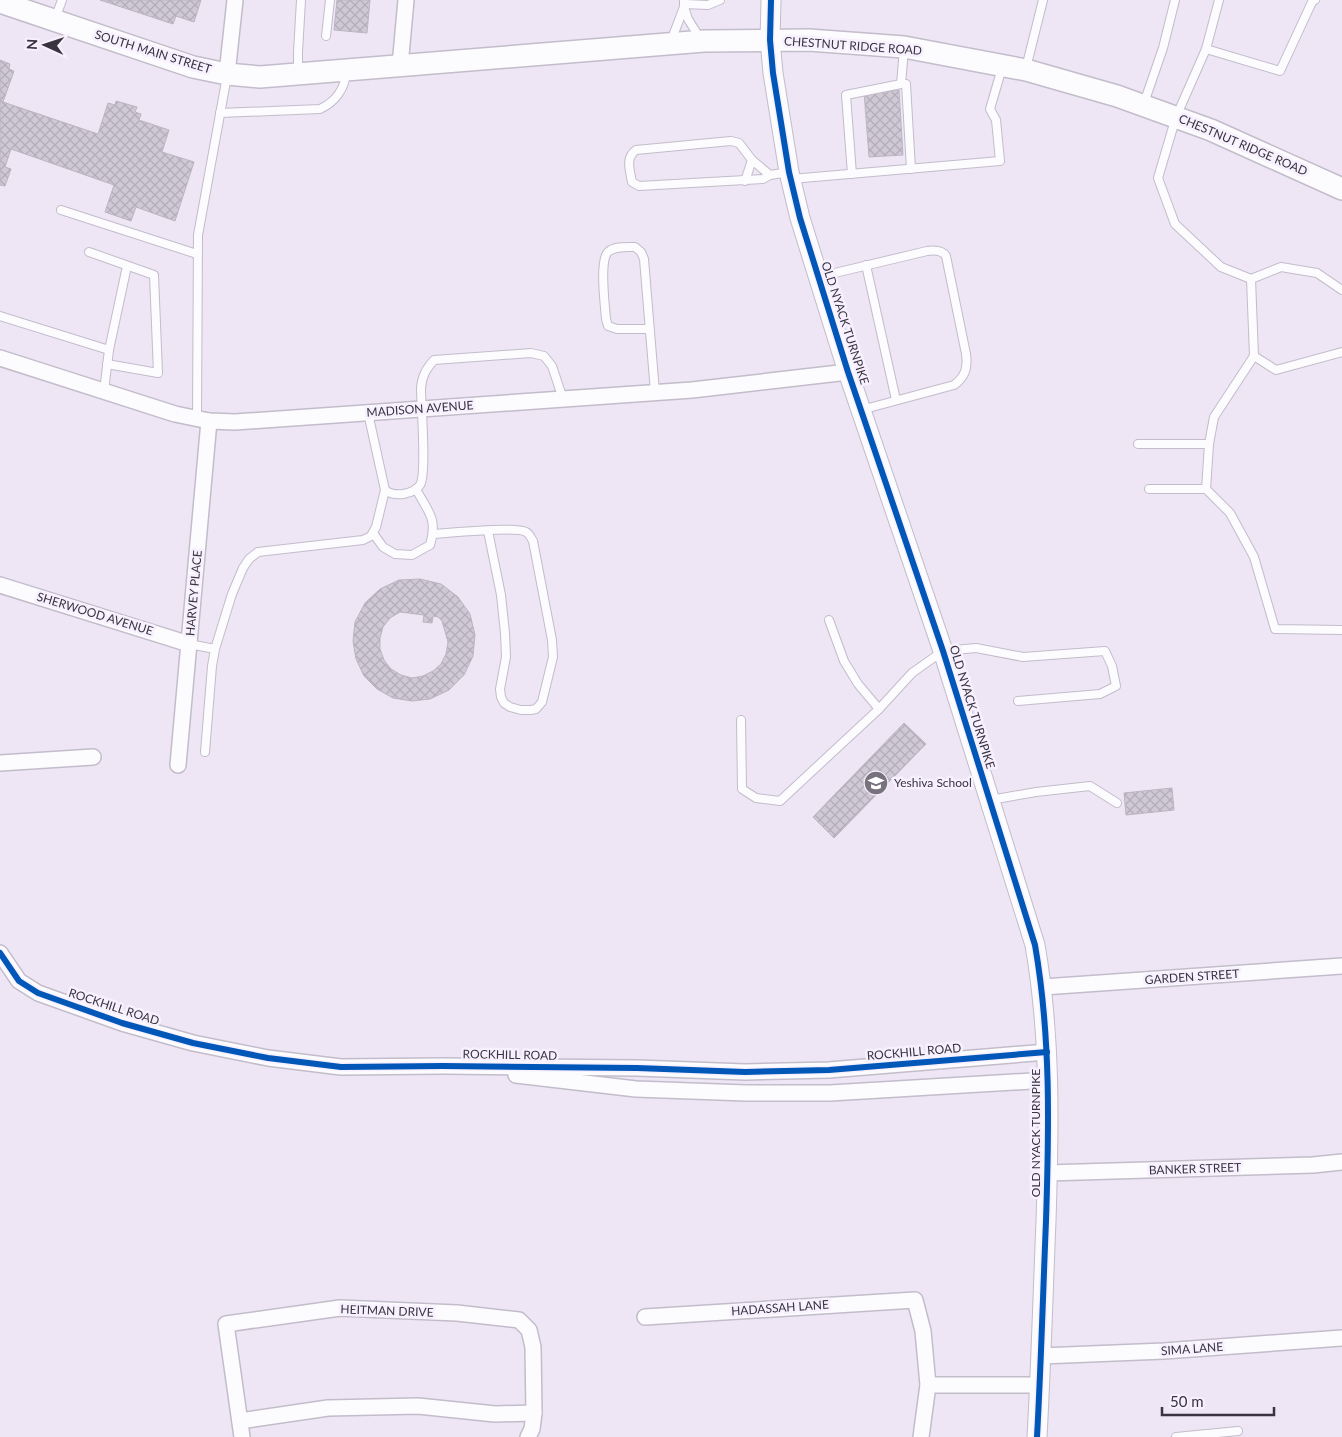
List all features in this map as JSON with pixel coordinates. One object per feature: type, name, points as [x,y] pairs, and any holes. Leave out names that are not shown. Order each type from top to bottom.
[{"type":"main road","name":"SOUTH MAIN STREET","points":[[0,2],[193,67],[227,74],[260,77],[400,66]]},
{"type":"main road","name":"CHESTNUT RIDGE ROAD","points":[[400,66],[702,42],[809,40],[904,47],[1026,70],[1143,105],[1261,151],[1342,189]]},
{"type":"street","points":[[227,74],[235,0]]},
{"type":"street","points":[[400,66],[406,0]]},
{"type":"street","name":"OLD NYACK TURNPIKE","points":[[771,0],[770,40],[773,73],[790,176],[800,218],[848,372],[943,651],[1035,945],[1043,987],[1048,1080],[1047,1173],[1037,1437]]},
{"type":"street","name":"MADISON AVENUE","points":[[0,358],[175,414],[203,420],[235,422],[702,389],[848,372]]},
{"type":"street","name":"HARVEY PLACE","points":[[178,765],[189,644],[203,420]]},
{"type":"street","name":"SHERWOOD AVENUE","points":[[0,584],[189,644]]},
{"type":"street","points":[[0,763],[93,757]]},
{"type":"street","name":"ROCKHILL ROAD","points":[[0,953],[19,981],[38,993],[122,1023],[193,1043],[268,1058],[341,1067],[637,1068],[754,1072],[829,1070],[1047,1052]]},
{"type":"street","name":"GARDEN STREET","points":[[1043,987],[1342,966]]},
{"type":"street","name":"ROCKHILL ROAD","points":[[443,1066],[636,1089],[746,1093],[830,1092],[1048,1080]]},
{"type":"street","name":"BANKER STREET","points":[[1047,1173],[1313,1165],[1342,1162]]},
{"type":"street","name":"HADASSAH LANE","points":[[645,1317],[915,1300],[923,1331],[928,1385]]},
{"type":"street","name":"HEITMAN DRIVE","points":[[242,1437],[226,1324],[340,1308],[456,1313],[519,1320],[529,1330],[533,1347],[534,1414],[532,1429],[528,1437]]},
{"type":"street","name":"SIMA LANE","points":[[1041,1356],[1164,1351],[1342,1338]]},
{"type":"street","points":[[921,1437],[928,1385],[1040,1385]]},
{"type":"street","points":[[240,1421],[328,1408],[418,1406],[495,1414],[534,1414]]},
{"type":"lane","points":[[55,20],[62,0]]},
{"type":"lane","points":[[298,75],[301,0]]},
{"type":"lane","points":[[326,36],[330,0]]},
{"type":"lane","points":[[684,4],[708,5],[720,0]]},
{"type":"lane","points":[[1026,70],[1043,0]]},
{"type":"lane","points":[[1143,105],[1163,48],[1175,0]]},
{"type":"lane","points":[[1219,0],[1206,49],[1176,117],[1158,178],[1175,224],[1221,267],[1251,279],[1281,267],[1316,273],[1342,290]]},
{"type":"lane","points":[[1206,49],[1280,71],[1312,2],[1315,0]]},
{"type":"lane","points":[[684,4],[688,19],[702,42]]},
{"type":"lane","points":[[669,44],[684,4]]},
{"type":"lane","points":[[901,84],[904,47]]},
{"type":"lane","points":[[770,175],[752,160],[739,143],[730,141],[636,150],[631,154],[628,166],[632,182],[639,186],[745,181],[763,179],[770,175],[852,174],[1000,161],[996,120],[990,109],[1003,66]]},
{"type":"lane","points":[[220,113],[320,109],[331,104],[341,92],[346,80],[346,71]]},
{"type":"lane","points":[[203,420],[197,254],[202,210],[227,74]]},
{"type":"lane","points":[[852,174],[846,95],[901,84],[906,84],[911,168]]},
{"type":"lane","points":[[745,181],[752,160]]},
{"type":"lane","points":[[61,210],[197,254]]},
{"type":"lane","points":[[650,329],[617,329],[608,326],[606,319],[604,262],[607,253],[613,249],[635,247],[641,252],[644,259],[650,329],[655,392]]},
{"type":"lane","points":[[818,277],[927,251],[939,251],[946,256],[966,354],[967,364],[965,373],[954,385],[861,410]]},
{"type":"lane","points":[[89,252],[154,275],[158,373],[107,364]]},
{"type":"lane","points":[[866,265],[896,400]]},
{"type":"lane","points":[[104,391],[109,350],[127,266]]},
{"type":"lane","points":[[1206,489],[1209,444],[1214,417],[1254,356],[1251,279]]},
{"type":"lane","points":[[0,316],[109,350]]},
{"type":"lane","points":[[1254,356],[1276,370],[1342,352]]},
{"type":"lane","points":[[373,532],[383,547],[394,554],[412,555],[430,545],[434,530],[429,511],[418,487],[423,467],[421,386],[425,370],[434,360],[531,353],[544,356],[552,366],[563,399]]},
{"type":"lane","points":[[205,752],[215,649],[232,594],[249,559],[258,552],[363,540],[373,532],[381,511],[385,490],[368,413]]},
{"type":"lane","points":[[1138,444],[1209,444]]},
{"type":"lane","points":[[385,490],[389,494],[397,495],[408,493],[418,487]]},
{"type":"lane","points":[[1149,489],[1206,489],[1230,513],[1254,557],[1275,629],[1342,630]]},
{"type":"lane","points":[[433,534],[520,529],[527,532],[533,541],[552,640],[553,657],[542,702],[536,709],[510,707],[500,697],[506,657],[505,633],[501,595],[488,531]]},
{"type":"lane","points":[[829,620],[844,661],[858,684],[879,709]]},
{"type":"lane","points":[[189,644],[215,649]]},
{"type":"lane","points":[[741,720],[742,789],[756,798],[780,801],[879,709],[912,673],[943,651],[976,648],[1023,657],[1105,650],[1112,666],[1116,686],[1100,694],[1018,701]]},
{"type":"lane","points":[[990,800],[1036,792],[1090,786],[1116,803]]},
{"type":"lane","points":[[1176,1437],[1238,1431]]},
{"type":"building","points":[[100,0],[201,0],[194,22],[176,16],[173,24]]},
{"type":"building","points":[[337,0],[370,0],[367,33],[334,30]]},
{"type":"building","points":[[0,60],[10,64],[9,69],[14,71],[3,102],[98,134],[108,103],[115,105],[116,101],[137,107],[135,112],[141,114],[139,120],[169,130],[162,152],[194,162],[175,221],[136,207],[131,221],[105,212],[114,185],[11,149],[5,167],[11,169],[5,186],[0,185]]},
{"type":"building","points":[[899,90],[903,155],[869,157],[864,92]]},
{"type":"building","points":[[420,579],[441,584],[458,597],[470,614],[475,635],[473,656],[464,675],[449,690],[430,699],[412,701],[393,698],[377,689],[364,676],[356,659],[353,641],[355,622],[365,603],[380,589],[399,580]],"holes":[[[400,612],[424,615],[423,622],[432,623],[433,616],[438,617],[442,621],[448,642],[446,654],[441,664],[423,676],[412,678],[401,675],[391,669],[384,660],[380,649],[383,627],[390,618]]]},
{"type":"building","points":[[904,723],[926,744],[834,838],[813,817]]},
{"type":"building","points":[[1172,788],[1174,810],[1126,815],[1124,793]]},
{"type":"cycle path","points":[[771,0],[770,40],[773,73],[789,172],[800,218],[848,372],[943,651],[1035,945],[1044,1014],[1048,1083],[1046,1221],[1037,1437]]},
{"type":"cycle path","points":[[0,953],[19,981],[38,993],[122,1023],[193,1043],[268,1058],[341,1067],[637,1068],[745,1072],[829,1070],[1047,1052]]},
{"type":"place","name":"Yeshiva School","points":[[876,783]]}]
